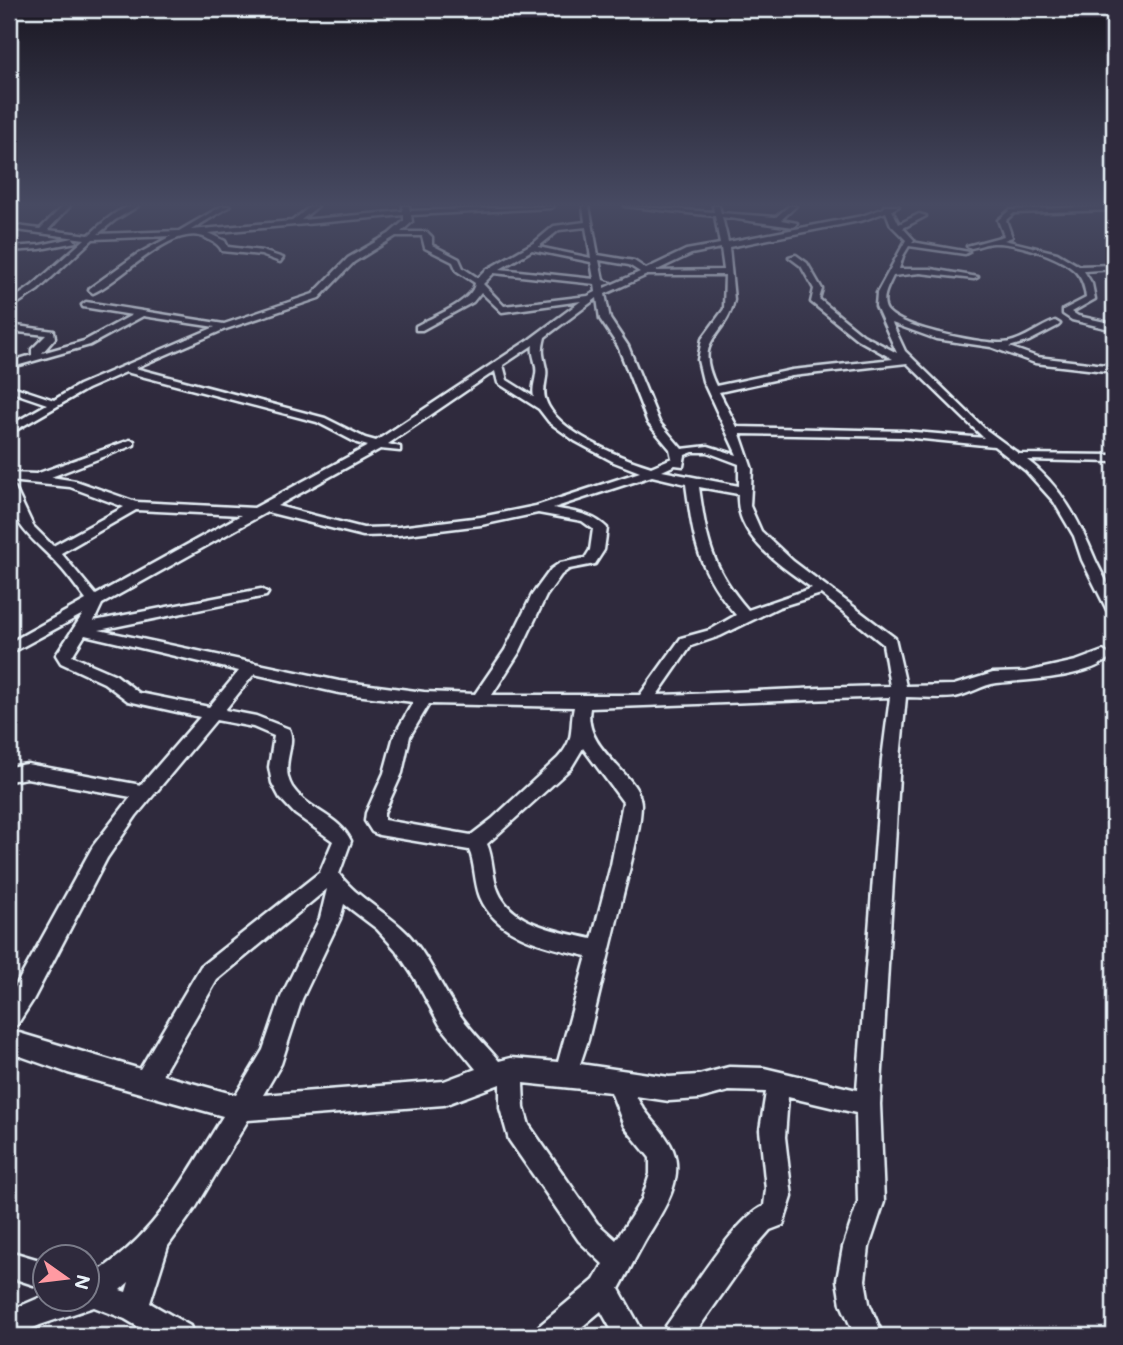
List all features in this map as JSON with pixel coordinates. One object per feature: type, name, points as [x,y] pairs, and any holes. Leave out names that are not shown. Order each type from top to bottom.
[{"type":"street","points":[[9,306],[35,288],[55,269]]},
{"type":"street","points":[[93,290],[125,269]]},
{"type":"street","points":[[9,431],[83,387],[226,326],[316,296],[342,269]]},
{"type":"street","points":[[460,269],[479,284],[502,309],[596,295],[653,269]]},
{"type":"street","points":[[597,269],[596,295],[605,319],[623,346],[654,423],[676,448],[704,558],[726,594],[745,616]]},
{"type":"street","points":[[641,269],[662,274],[727,272]]},
{"type":"street","points":[[727,269],[731,296],[727,310],[706,342],[703,352],[713,390],[733,430],[746,467],[744,505],[760,537],[797,572],[890,642],[899,692],[891,759],[868,1104],[871,1202],[866,1225],[856,1247],[851,1280],[855,1304],[869,1336]]},
{"type":"street","points":[[806,269],[818,289],[814,300],[860,337],[916,367]]},
{"type":"street","points":[[1077,269],[1081,269]]},
{"type":"street","points":[[1077,269],[1090,288],[1091,299],[1067,314],[1114,327]]},
{"type":"street","points":[[419,328],[470,300],[479,284],[494,270],[624,284]]},
{"type":"street","points":[[974,277],[894,272],[890,274],[880,293],[880,306],[901,352],[995,443],[1036,474],[1066,510],[1081,536],[1089,560],[1114,610]]},
{"type":"street","points":[[9,649],[378,445],[596,295]]},
{"type":"street","points":[[86,305],[226,326]]},
{"type":"street","points":[[9,365],[87,343],[142,313]]},
{"type":"street","points":[[883,314],[898,323],[936,336],[1001,346],[1052,363],[1114,369]]},
{"type":"street","points":[[1001,346],[1026,340],[1055,324]]},
{"type":"street","points":[[9,328],[51,332],[50,338],[37,349],[37,356]]},
{"type":"street","points":[[540,336],[536,355],[542,371],[537,389],[545,409],[560,428],[597,451],[649,473],[745,491]]},
{"type":"street","points":[[713,390],[802,371],[904,361]]},
{"type":"street","points":[[498,363],[502,380],[508,386],[545,409]]},
{"type":"street","points":[[126,369],[321,420],[361,441],[396,449]]},
{"type":"street","points":[[9,388],[54,403]]},
{"type":"street","points":[[733,430],[903,434],[995,443]]},
{"type":"street","points":[[102,1283],[156,1241],[187,1198],[273,1056],[292,997],[330,919],[334,882],[330,868],[342,841],[339,834],[299,808],[285,789],[277,771],[283,733],[256,722],[134,697],[110,679],[66,659],[64,655],[90,616],[93,601],[67,566],[27,528],[9,486],[130,443]]},
{"type":"street","points":[[36,478],[72,484],[134,506],[259,509],[341,528],[378,532],[454,526],[539,509],[649,473],[679,457],[686,450],[708,450],[743,461]]},
{"type":"street","points":[[1018,458],[1114,458]]},
{"type":"street","points":[[52,552],[134,506]]},
{"type":"street","points":[[480,700],[512,651],[540,595],[556,572],[565,566],[590,561],[597,550],[600,528],[593,520],[539,509]]},
{"type":"street","points":[[645,700],[687,642],[715,634],[745,616],[823,589]]},
{"type":"street","points":[[81,629],[261,593]]},
{"type":"street","points":[[81,629],[250,669],[358,690],[424,698],[480,700],[645,700],[955,691],[993,678],[1026,677],[1080,666],[1103,656]]},
{"type":"street","points":[[9,635],[29,636]]},
{"type":"street","points":[[9,1017],[25,993],[100,852],[145,793],[250,669]]},
{"type":"street","points":[[424,698],[402,736],[393,773],[374,821],[379,827],[474,844],[480,849],[482,878],[503,916],[522,930],[599,950]]},
{"type":"street","points":[[565,1074],[577,1040],[621,865],[632,802],[590,744],[582,728],[579,712],[583,701]]},
{"type":"street","points":[[474,844],[496,830],[536,789],[563,767],[572,754],[582,728]]},
{"type":"street","points":[[9,774],[27,771],[145,793]]},
{"type":"street","points":[[334,882],[403,943],[448,1017],[502,1071],[518,1132],[588,1231],[619,1261]]},
{"type":"street","points":[[145,1083],[209,973],[334,882]]},
{"type":"street","points":[[9,1041],[68,1061],[241,1109],[444,1093],[502,1071],[565,1074],[669,1089],[699,1087],[729,1079],[764,1080],[868,1104]]},
{"type":"street","points":[[548,1336],[604,1290],[653,1206],[663,1174],[662,1154],[633,1118],[618,1081]]},
{"type":"street","points":[[676,1336],[747,1237],[762,1220],[774,1216],[780,1199],[773,1146],[774,1111],[779,1085]]},
{"type":"street","points":[[134,1309],[156,1241]]},
{"type":"street","points":[[9,1264],[32,1271]]},
{"type":"street","points":[[604,1290],[631,1336]]},
{"type":"street","points":[[102,1300],[134,1309],[180,1336]]},
{"type":"street","points":[[9,1325],[33,1314]]}]
